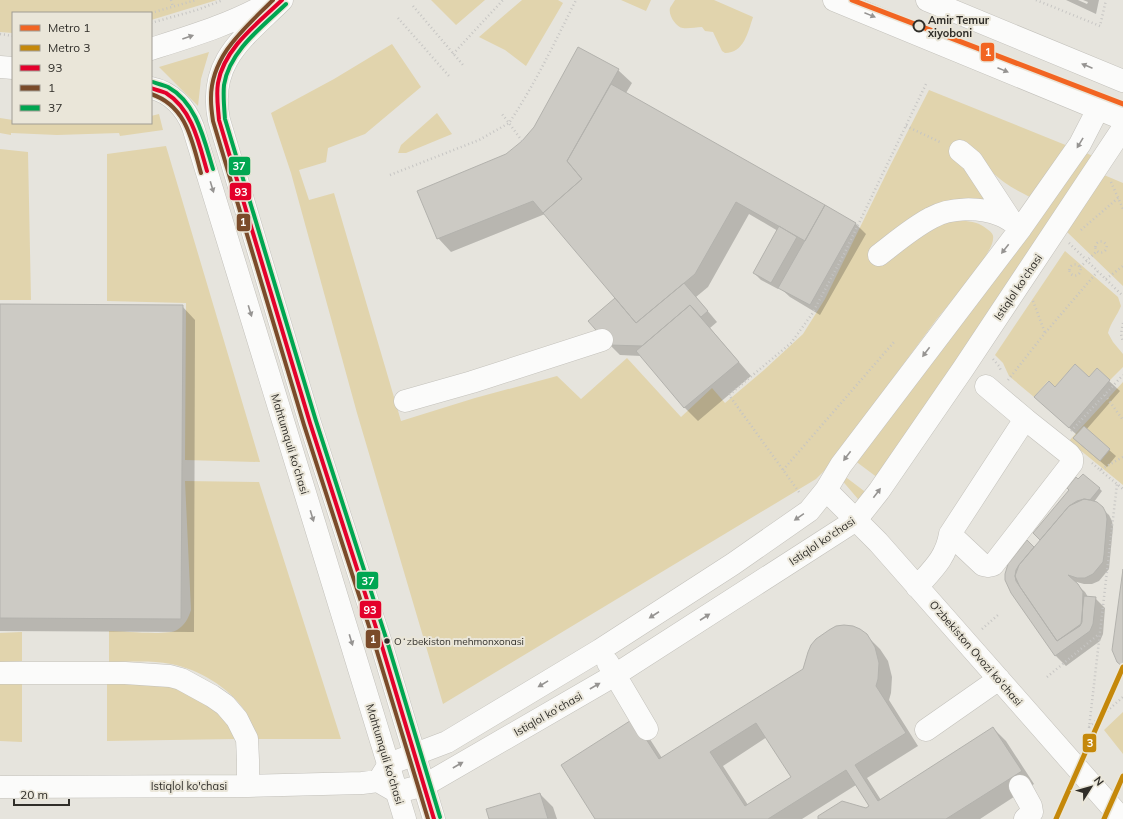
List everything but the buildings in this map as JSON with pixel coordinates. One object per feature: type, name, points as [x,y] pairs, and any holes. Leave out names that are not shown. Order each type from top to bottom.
[{"type":"street","points":[[152,49],[231,21],[274,0]]},
{"type":"street","points":[[282,0],[243,39],[226,59],[222,67],[217,86],[216,109],[310,423],[381,643],[416,755],[434,819]]},
{"type":"street","points":[[834,0],[1123,119]]},
{"type":"street","points":[[927,0],[1123,81]]},
{"type":"street","points":[[0,67],[12,68]]},
{"type":"street","name":"Mahtumquli ko'chasi","points":[[152,88],[161,91],[173,98],[183,108],[193,127],[383,773],[397,792],[405,819]]},
{"type":"street","points":[[416,755],[447,742],[600,650],[733,564],[809,510],[826,490],[841,465],[1016,225],[1080,144],[1098,108]]},
{"type":"street","name":"Istiqlol ko'chasi","points":[[397,792],[425,785],[615,675],[856,520],[879,491],[963,369],[1123,128]]},
{"type":"street","points":[[960,151],[972,161],[1016,225]]},
{"type":"street","points":[[878,255],[932,217],[948,212],[976,210],[999,215],[1016,225]]},
{"type":"street","points":[[405,401],[472,382],[602,340]]},
{"type":"street","points":[[950,534],[983,565],[993,565],[1072,463],[1072,458],[1069,454],[1024,419],[986,386]]},
{"type":"street","points":[[918,587],[942,559],[950,534],[1024,419]]},
{"type":"street","name":"O'zbekiston Ovozi ko'chasi","points":[[826,490],[878,542],[1122,819]]},
{"type":"street","points":[[600,650],[647,729]]},
{"type":"street","points":[[0,673],[125,673],[170,676],[181,679],[225,705],[237,719],[247,739],[248,786]]},
{"type":"street","points":[[926,730],[999,679]]},
{"type":"street","name":"Istiqlol ko'chasi","points":[[0,787],[248,786],[362,783],[416,755]]},
{"type":"street","points":[[1020,786],[1031,806],[1032,812],[1025,819]]},
{"type":"path","points":[[171,0],[173,7]]},
{"type":"path","points":[[152,13],[196,0]]},
{"type":"path","points":[[152,23],[197,10],[222,0]]},
{"type":"path","points":[[453,54],[503,0]]},
{"type":"path","points":[[390,175],[479,140],[509,123],[527,97],[576,0]]},
{"type":"path","points":[[1036,0],[1100,26],[1106,0]]},
{"type":"path","points":[[413,6],[463,65]]},
{"type":"path","points":[[398,18],[448,76]]},
{"type":"path","points":[[0,34],[12,36]]},
{"type":"path","points":[[809,510],[799,492],[729,395],[791,343],[812,314],[844,254],[927,82]]},
{"type":"path","points":[[502,114],[522,141]]},
{"type":"path","points":[[906,126],[960,151]]},
{"type":"path","points":[[1111,180],[1123,209]]},
{"type":"path","points":[[1056,230],[1123,296]]},
{"type":"path","points":[[1098,242],[1104,242],[1107,248],[1104,252],[1102,253],[1097,251],[1096,246],[1098,242]]},
{"type":"path","points":[[1080,267],[1097,251]]},
{"type":"path","points":[[1072,265],[1080,267],[1080,274],[1075,276],[1071,274],[1069,270],[1072,265]]},
{"type":"path","points":[[1106,279],[1123,266]]},
{"type":"path","points":[[1008,381],[1045,333],[1098,271]]},
{"type":"path","points":[[1031,297],[1045,333]]},
{"type":"path","points":[[1123,323],[1121,334],[1123,342]]},
{"type":"path","points":[[783,470],[894,342]]},
{"type":"path","points":[[1068,434],[1123,375]]},
{"type":"path","points":[[1105,395],[1123,420]]},
{"type":"path","points":[[1100,470],[1123,457]]},
{"type":"path","points":[[1090,461],[1123,489]]},
{"type":"path","points":[[1117,484],[1089,728],[1123,698]]},
{"type":"path","points":[[1047,677],[1099,634]]},
{"type":"shaded area","points":[[0,0],[217,0],[152,20],[152,12],[12,12],[12,33],[0,32]]},
{"type":"shaded area","points":[[431,0],[485,0],[456,25]]},
{"type":"shaded area","points":[[522,0],[558,0],[563,3],[526,66],[505,50],[479,37]]},
{"type":"shaded area","points":[[621,0],[651,0],[646,11]]},
{"type":"shaded area","points":[[675,0],[714,0],[753,17],[741,46],[731,52],[725,53],[722,51],[713,32],[705,31],[702,27],[680,27],[675,23],[670,14],[670,8]]},
{"type":"shaded area","points":[[392,44],[421,87],[365,134],[328,148],[326,162],[299,170],[309,200],[334,193],[401,421],[475,398],[557,376],[581,399],[627,358],[681,417],[712,388],[725,403],[803,334],[825,299],[929,90],[1068,146],[1032,198],[1005,183],[991,171],[990,203],[936,225],[956,221],[969,221],[976,223],[992,233],[993,237],[991,246],[986,256],[969,280],[936,320],[824,471],[816,479],[443,704],[357,413],[291,173],[271,113],[334,79]]},
{"type":"shaded area","points":[[209,52],[201,79],[198,106],[159,67]]},
{"type":"shaded area","points":[[437,113],[452,134],[406,153],[398,153],[401,145]]},
{"type":"shaded area","points":[[159,114],[163,130],[120,136],[119,133],[57,135],[11,133],[11,135],[0,133],[0,118],[12,120],[12,124],[152,124],[152,116]]},
{"type":"shaded area","points":[[166,146],[260,462],[185,460],[186,303],[107,301],[107,154]]},
{"type":"shaded area","points":[[0,149],[28,152],[31,300],[0,300]]},
{"type":"shaded area","points":[[1084,152],[1095,157],[878,478],[854,460]]},
{"type":"shaded area","points":[[1104,175],[1123,183],[1123,286],[1066,231]]},
{"type":"shaded area","points":[[1065,251],[1118,297],[1121,306],[1108,333],[1123,354],[1123,367],[1110,380],[1097,368],[1089,377],[1075,364],[1055,387],[1048,381],[1034,397],[1009,376],[1003,363],[995,355]]},
{"type":"shaded area","points":[[1123,382],[1123,485],[1069,441]]},
{"type":"shaded area","points":[[843,475],[868,494],[866,497],[858,499],[840,478]]},
{"type":"shaded area","points":[[185,481],[259,482],[341,739],[256,739],[245,711],[230,694],[212,680],[192,670],[171,664],[148,662],[109,662],[109,631],[155,633],[172,632],[182,626],[189,616],[191,610]]},
{"type":"shaded area","points":[[22,632],[22,661],[0,662],[0,633]]},
{"type":"shaded area","points":[[107,680],[160,681],[203,697],[233,729],[234,739],[107,741]]},
{"type":"shaded area","points":[[0,681],[22,681],[22,742],[0,741]]},
{"type":"shaded area","points":[[1123,712],[1123,754],[1104,730]]},
{"type":"metro line","name":"1","points":[[852,0],[1123,104]]},
{"type":"metro line","name":"3","points":[[1056,819],[1123,667]]},
{"type":"metro line","name":"3","points":[[1104,819],[1123,776]]},
{"type":"transit line","name":"1","points":[[273,0],[251,21],[231,44],[216,70],[212,84],[211,103],[213,121],[304,425],[375,645],[428,819]]},
{"type":"transit line","name":"93","points":[[282,0],[243,37],[227,58],[221,70],[218,83],[217,97],[219,120],[310,423],[381,643],[434,819]]},
{"type":"transit line","name":"37","points":[[286,4],[248,40],[233,61],[227,73],[224,85],[225,119],[316,421],[387,641],[440,817]]},
{"type":"transit line","name":"37","points":[[153,82],[168,87],[178,94],[193,112],[213,169]]},
{"type":"transit line","name":"93","points":[[152,88],[166,93],[175,100],[188,117],[201,149],[207,171]]},
{"type":"transit line","name":"1","points":[[152,94],[173,107],[180,116],[191,137],[201,173]]},
{"type":"place","name":"Amir Temur xiyoboni","points":[[919,26]]},
{"type":"place","name":"Oʻzbekiston mehmonxonasi","points":[[387,641]]}]
